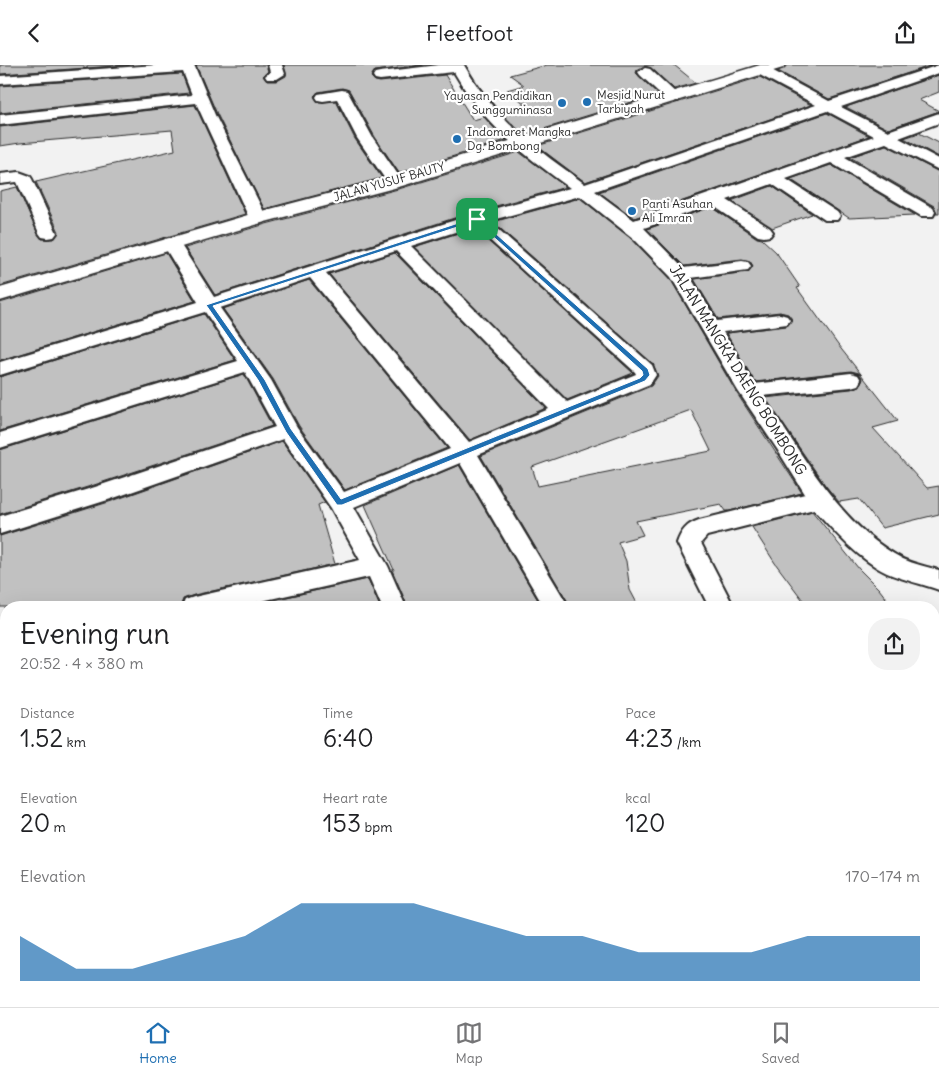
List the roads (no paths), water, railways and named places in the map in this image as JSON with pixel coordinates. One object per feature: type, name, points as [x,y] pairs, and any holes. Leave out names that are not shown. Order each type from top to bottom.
[{"type":"street","points":[[0,80],[188,66],[201,98],[258,218]]},
{"type":"street","points":[[380,76],[457,66]]},
{"type":"street","name":"JALAN MANGKA DAENG BOMBONG","points":[[457,66],[468,85],[496,121],[519,143],[631,227],[655,247],[679,274],[748,391],[786,444],[819,499],[846,529],[895,567],[939,580]]},
{"type":"street","points":[[769,67],[827,107],[939,165]]},
{"type":"street","name":"JALAN YUSUF BAUTY","points":[[0,295],[258,218],[395,182],[769,67]]},
{"type":"street","points":[[0,369],[209,305],[477,219],[582,190],[939,68]]},
{"type":"street","points":[[645,72],[673,98]]},
{"type":"street","points":[[323,97],[342,94],[365,138],[395,182]]},
{"type":"street","points":[[0,120],[201,98]]},
{"type":"street","points":[[631,227],[834,157],[939,118]]},
{"type":"street","points":[[834,157],[928,212]]},
{"type":"street","points":[[0,179],[19,177],[24,179],[48,233]]},
{"type":"street","points":[[774,178],[832,216]]},
{"type":"street","points":[[714,199],[764,232]]},
{"type":"street","points":[[340,503],[643,379],[646,375],[645,370],[477,219]]},
{"type":"street","points":[[171,243],[209,305],[250,364],[288,430],[340,503],[376,567],[391,601]]},
{"type":"street","points":[[399,244],[564,412]]},
{"type":"street","points":[[679,274],[742,266]]},
{"type":"street","points":[[314,271],[464,451],[553,601]]},
{"type":"street","points":[[711,328],[780,320]]},
{"type":"street","points":[[0,441],[250,364]]},
{"type":"street","points":[[748,391],[851,380]]},
{"type":"street","points":[[0,525],[103,493],[288,430]]},
{"type":"street","points":[[718,601],[689,543],[691,536],[699,529],[819,499]]},
{"type":"street","points":[[221,601],[376,567]]},
{"type":"place","name":"Mesjid Nurut Tarbiyah","points":[[587,102]]},
{"type":"place","name":"Yayasan Pendidikan Sungguminasa","points":[[562,103]]},
{"type":"place","name":"Indomaret Mangka Dg. Bombong","points":[[457,139]]},
{"type":"place","name":"Panti Asuhan Ali Imran","points":[[632,211]]}]
